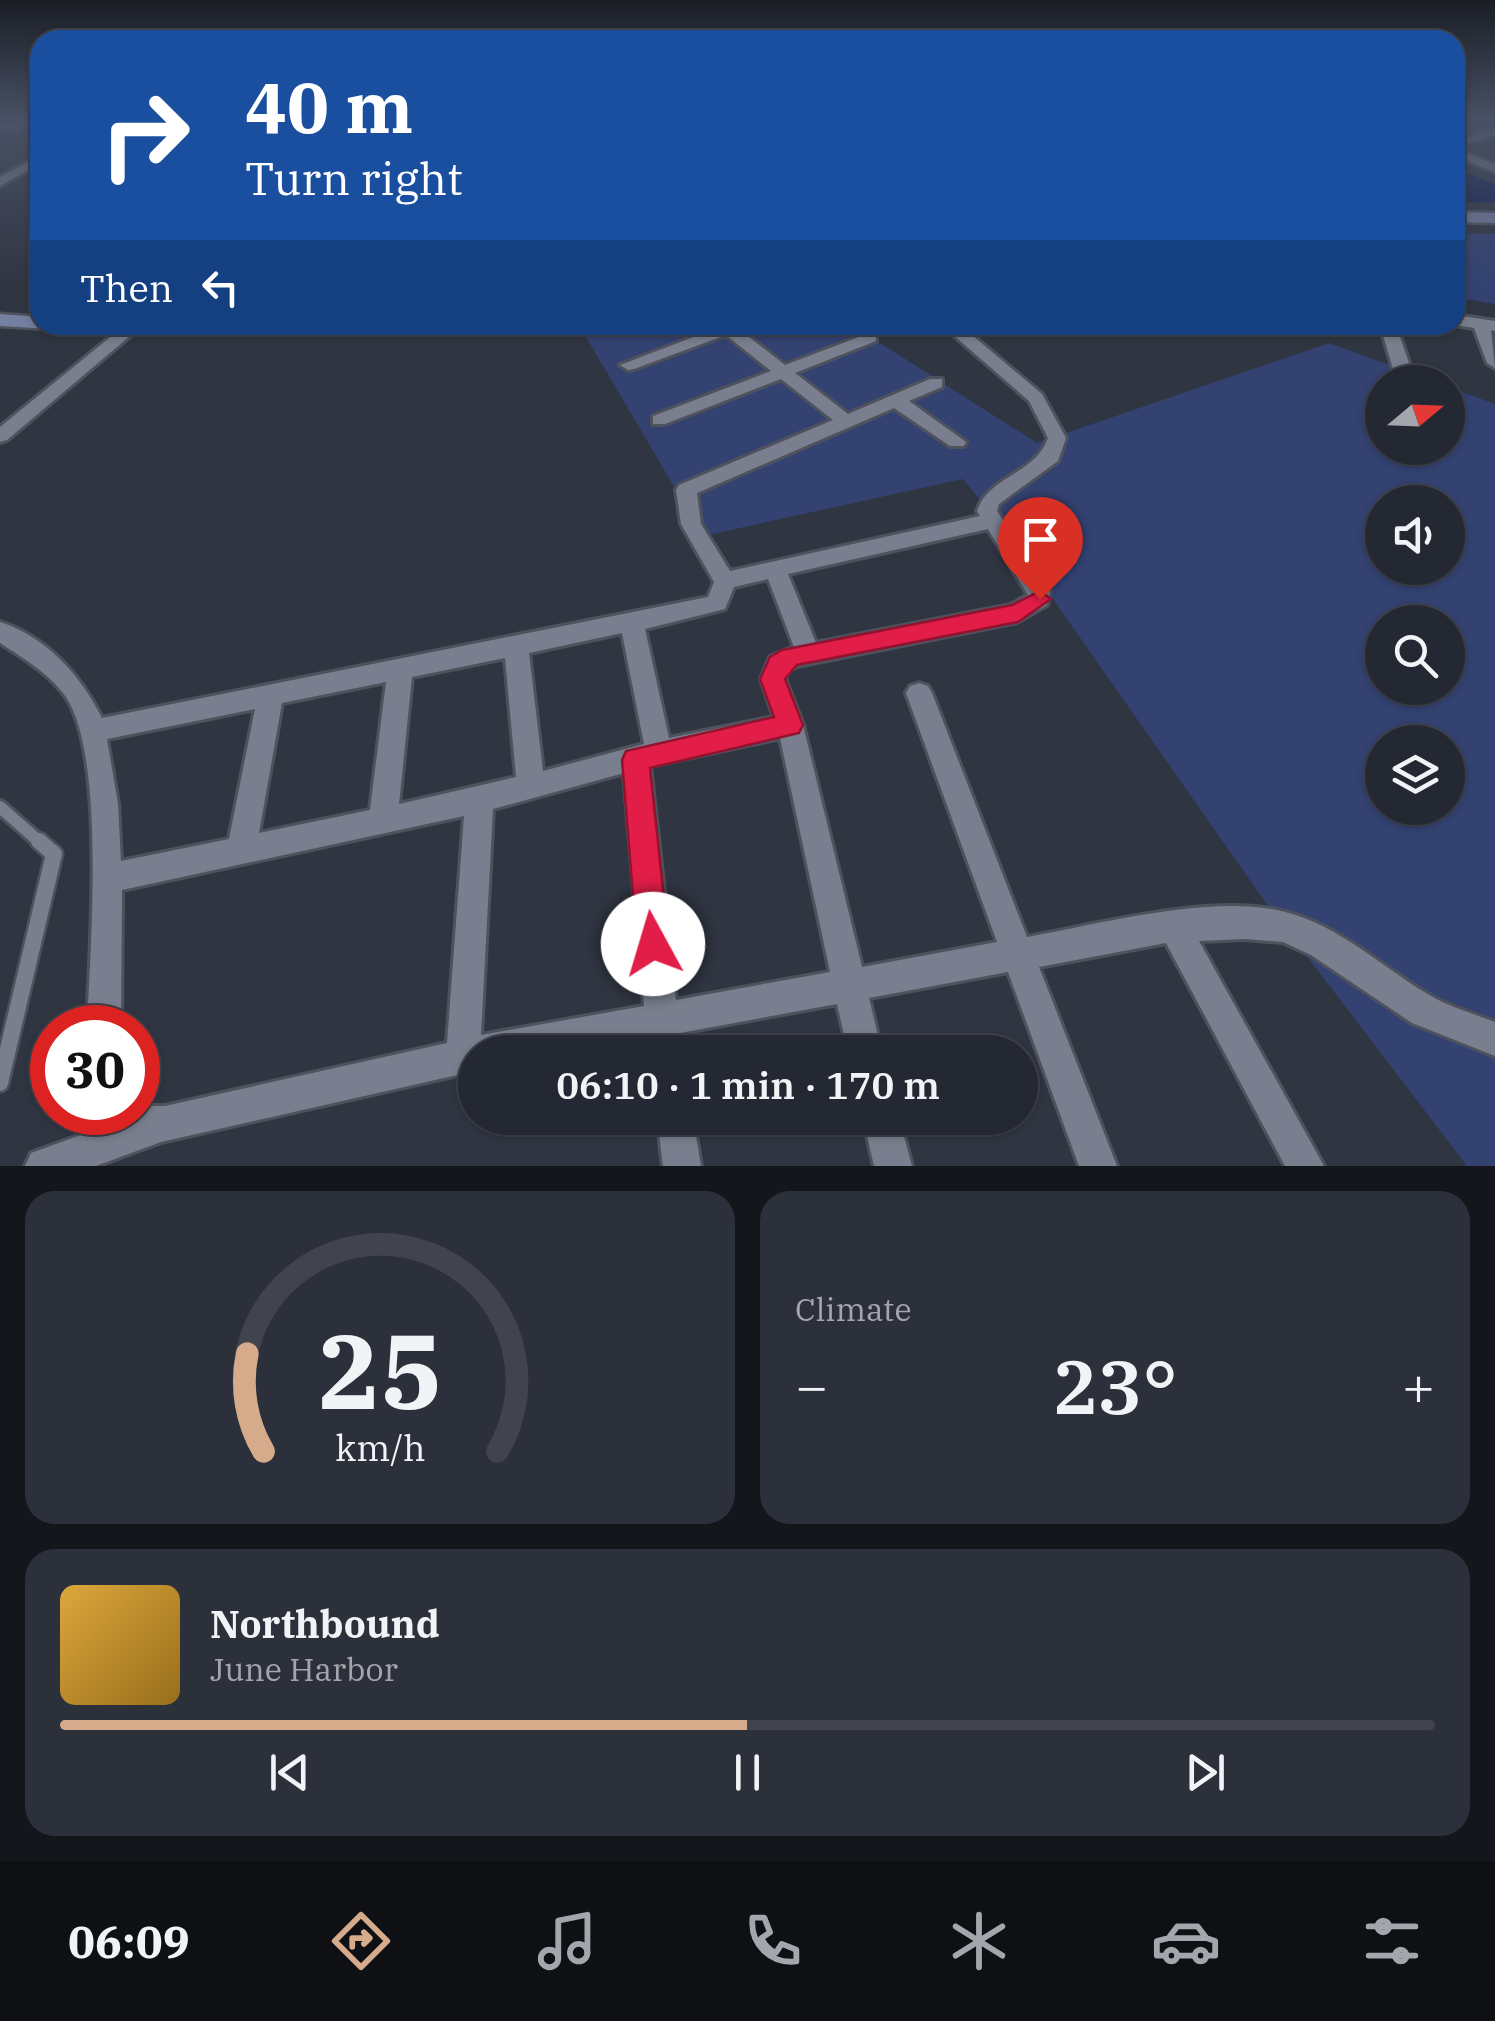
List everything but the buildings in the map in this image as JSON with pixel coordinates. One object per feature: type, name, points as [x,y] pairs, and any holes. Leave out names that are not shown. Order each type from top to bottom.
[{"type":"street","points":[[1465,217],[1495,218]]},
{"type":"street","points":[[0,320],[30,323]]},
{"type":"street","points":[[1488,325],[1495,363]]},
{"type":"street","points":[[0,436],[123,335]]},
{"type":"street","points":[[628,365],[707,335]]},
{"type":"street","points":[[741,335],[846,421]]},
{"type":"street","points":[[861,1035],[790,725],[773,679],[779,664],[808,653],[1034,606],[1040,592],[990,520],[990,500],[1051,457],[1057,438],[1036,398],[962,335]]},
{"type":"street","points":[[1391,335],[1401,365]]},
{"type":"street","points":[[659,420],[870,338]]},
{"type":"street","points":[[725,582],[691,524],[686,490],[936,382]]},
{"type":"street","points":[[896,400],[957,442]]},
{"type":"street","points":[[725,582],[990,520]]},
{"type":"street","points":[[775,569],[808,653]]},
{"type":"street","points":[[93,731],[716,603],[725,582]]},
{"type":"street","points":[[632,622],[648,756],[662,1035]]},
{"type":"street","points":[[0,631],[54,666],[80,696],[98,745],[107,879],[104,1005]]},
{"type":"street","points":[[516,645],[530,785]]},
{"type":"street","points":[[383,820],[400,669]]},
{"type":"street","points":[[919,693],[1098,1166]]},
{"type":"street","points":[[241,850],[270,695]]},
{"type":"street","points":[[107,879],[479,800],[648,756],[790,725]]},
{"type":"street","points":[[474,1035],[479,800]]},
{"type":"street","points":[[572,1035],[1174,926],[1245,922],[1285,928],[1322,944],[1424,1012],[1495,1038]]},
{"type":"street","points":[[1174,926],[1305,1166]]},
{"type":"street","points":[[44,1166],[165,1124],[458,1058]]},
{"type":"street","points":[[160,1124],[165,1124]]},
{"type":"street","points":[[677,1135],[682,1166]]},
{"type":"street","points":[[885,1135],[893,1166]]},
{"type":"lane","points":[[0,807],[54,854],[0,1084]]},
{"type":"shaded area","points":[[1465,175],[1495,184],[1495,202],[1465,203]]},
{"type":"shaded area","points":[[1465,233],[1495,234],[1495,304],[1465,299]]},
{"type":"shaded area","points":[[585,335],[868,335],[1037,443],[1329,343],[1389,365],[1365,365],[1365,465],[1465,465],[1465,393],[1495,404],[1495,1166],[1467,1166],[1261,896],[1006,532],[963,479],[703,536]]},
{"type":"route","points":[[653,944],[636,760],[790,725],[773,679],[779,664],[791,656],[1018,613],[1040,599]]}]
